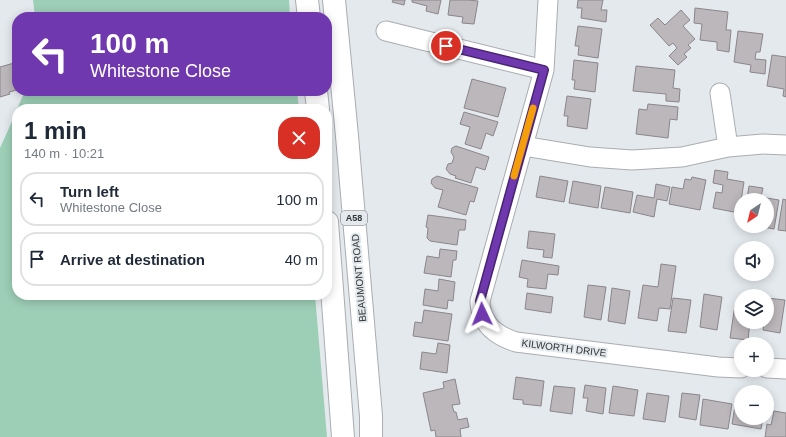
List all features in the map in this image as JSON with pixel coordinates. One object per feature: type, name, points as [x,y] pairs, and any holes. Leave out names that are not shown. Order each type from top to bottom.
[{"type":"highway","points":[[307,0],[308,12]]},
{"type":"highway","name":"BEAUMONT ROAD","points":[[334,0],[371,416],[371,437]]},
{"type":"highway","name":"A58","points":[[332,294],[342,437]]},
{"type":"street","name":"KILWORTH DRIVE","points":[[548,0],[544,70],[480,301],[482,314],[490,327],[502,337],[516,342],[734,368]]},
{"type":"street","points":[[386,31],[402,42],[544,70]]},
{"type":"street","points":[[720,93],[728,147]]},
{"type":"street","points":[[522,146],[590,157],[632,160],[682,157],[728,147],[763,144],[786,145]]},
{"type":"street","points":[[774,368],[786,369]]},
{"type":"green space","points":[[33,0],[289,0],[290,12],[34,12]]},
{"type":"green space","points":[[23,96],[298,96],[298,104],[19,104]]},
{"type":"green space","points":[[12,121],[12,300],[315,300],[327,437],[0,437],[0,148]]},
{"type":"building","points":[[393,0],[405,0],[404,5],[392,2]]},
{"type":"building","points":[[412,0],[441,0],[438,14],[426,11],[427,6],[412,2]]},
{"type":"building","points":[[450,0],[478,1],[474,24],[462,23],[463,17],[448,15]]},
{"type":"building","points":[[578,0],[603,0],[601,10],[607,10],[606,22],[581,18],[582,8],[577,8]]},
{"type":"building","points":[[695,8],[728,12],[726,30],[731,30],[729,52],[717,50],[717,42],[700,40],[702,24],[694,23]]},
{"type":"building","points":[[681,10],[690,20],[683,26],[695,39],[688,45],[691,48],[684,54],[687,57],[678,65],[669,56],[677,48],[673,43],[669,46],[650,25],[658,18],[665,25]]},
{"type":"building","points":[[578,26],[602,29],[598,58],[578,55],[579,46],[575,46]]},
{"type":"building","points":[[738,31],[763,34],[760,52],[756,52],[755,59],[766,60],[765,74],[750,72],[751,65],[734,62]]},
{"type":"building","points":[[772,55],[786,57],[786,97],[783,96],[784,89],[767,86]]},
{"type":"building","points":[[574,60],[598,63],[595,92],[574,89],[575,80],[572,80]]},
{"type":"building","points":[[12,64],[12,91],[9,92],[10,94],[0,97],[0,67]]},
{"type":"building","points":[[636,66],[675,70],[673,88],[680,89],[679,102],[666,101],[666,94],[633,91]]},
{"type":"building","points":[[472,79],[506,88],[498,117],[464,108]]},
{"type":"building","points":[[567,96],[591,99],[587,129],[567,126],[568,116],[564,116]]},
{"type":"building","points":[[648,104],[678,107],[677,120],[670,119],[668,138],[636,134],[639,109],[647,110]]},
{"type":"building","points":[[464,112],[498,122],[493,136],[486,133],[481,149],[465,144],[470,127],[460,124]]},
{"type":"building","points":[[456,146],[489,157],[485,170],[476,167],[471,183],[455,178],[456,176],[450,174],[446,169],[448,164],[452,163],[454,157],[451,152],[452,148]]},
{"type":"building","points":[[715,170],[728,172],[727,179],[744,182],[742,193],[734,193],[734,212],[713,208],[716,192],[722,193],[723,185],[713,183]]},
{"type":"building","points":[[437,176],[478,188],[474,202],[470,201],[466,215],[438,207],[443,190],[435,188],[431,183],[432,179]]},
{"type":"building","points":[[540,176],[568,181],[564,202],[536,197]]},
{"type":"building","points":[[692,177],[706,180],[700,210],[669,204],[672,187],[683,189],[685,179],[691,180]]},
{"type":"building","points":[[573,181],[601,186],[598,208],[569,203]]},
{"type":"building","points":[[656,184],[670,187],[667,201],[657,199],[654,217],[633,212],[637,195],[654,198]]},
{"type":"building","points":[[749,186],[763,188],[762,193],[748,193]]},
{"type":"building","points":[[605,187],[633,192],[630,213],[601,208]]},
{"type":"building","points":[[774,199],[779,200],[774,229]]},
{"type":"building","points":[[783,199],[786,200],[786,231],[778,230]]},
{"type":"building","points":[[428,215],[466,220],[465,230],[459,230],[457,245],[430,241],[427,238],[428,228],[426,227]]},
{"type":"building","points":[[529,231],[555,234],[552,258],[543,257],[544,250],[527,248]]},
{"type":"building","points":[[440,249],[457,251],[456,260],[453,260],[451,277],[424,273],[427,256],[439,258]]},
{"type":"building","points":[[522,260],[559,266],[558,275],[548,274],[546,289],[527,287],[528,279],[519,277]]},
{"type":"building","points":[[661,264],[676,266],[670,309],[659,308],[657,321],[638,318],[643,285],[658,287]]},
{"type":"building","points":[[439,279],[455,282],[453,301],[448,300],[447,309],[423,305],[425,289],[438,291]]},
{"type":"building","points":[[588,285],[606,287],[601,320],[584,317]]},
{"type":"building","points":[[612,288],[630,291],[625,324],[608,321]]},
{"type":"building","points":[[527,293],[553,297],[551,313],[525,309]]},
{"type":"building","points":[[704,294],[722,297],[717,330],[700,327]]},
{"type":"building","points":[[673,298],[691,300],[686,333],[668,331]]},
{"type":"building","points":[[774,299],[785,300],[780,333],[763,330],[774,329]]},
{"type":"building","points":[[424,310],[452,314],[448,341],[413,336],[415,322],[422,323]]},
{"type":"building","points":[[734,312],[734,329],[749,329],[748,337],[730,338]]},
{"type":"building","points":[[438,343],[450,345],[447,373],[420,369],[422,352],[436,354]]},
{"type":"building","points":[[516,377],[544,381],[541,406],[523,404],[523,400],[513,399]]},
{"type":"building","points":[[455,379],[460,404],[452,405],[454,412],[456,412],[458,420],[467,418],[469,427],[460,429],[461,437],[436,437],[435,430],[431,431],[423,393],[444,388],[443,382]]},
{"type":"building","points":[[585,385],[606,388],[603,414],[586,411],[588,398],[583,398]]},
{"type":"building","points":[[554,386],[575,388],[572,414],[550,411]]},
{"type":"building","points":[[613,386],[638,390],[634,416],[609,413]]},
{"type":"building","points":[[647,393],[669,396],[665,422],[643,419]]},
{"type":"building","points":[[682,393],[700,395],[696,420],[679,417]]},
{"type":"building","points":[[703,399],[732,404],[728,429],[700,425]]},
{"type":"building","points":[[774,411],[786,413],[786,437],[765,437],[767,425],[774,425]]},
{"type":"building","points":[[734,412],[734,424],[732,424]]},
{"type":"building","points":[[738,425],[762,425],[761,429]]},
{"type":"slow traffic","points":[[514,176],[533,108]]},
{"type":"route","points":[[446,46],[544,70],[480,301],[482,314]]}]
